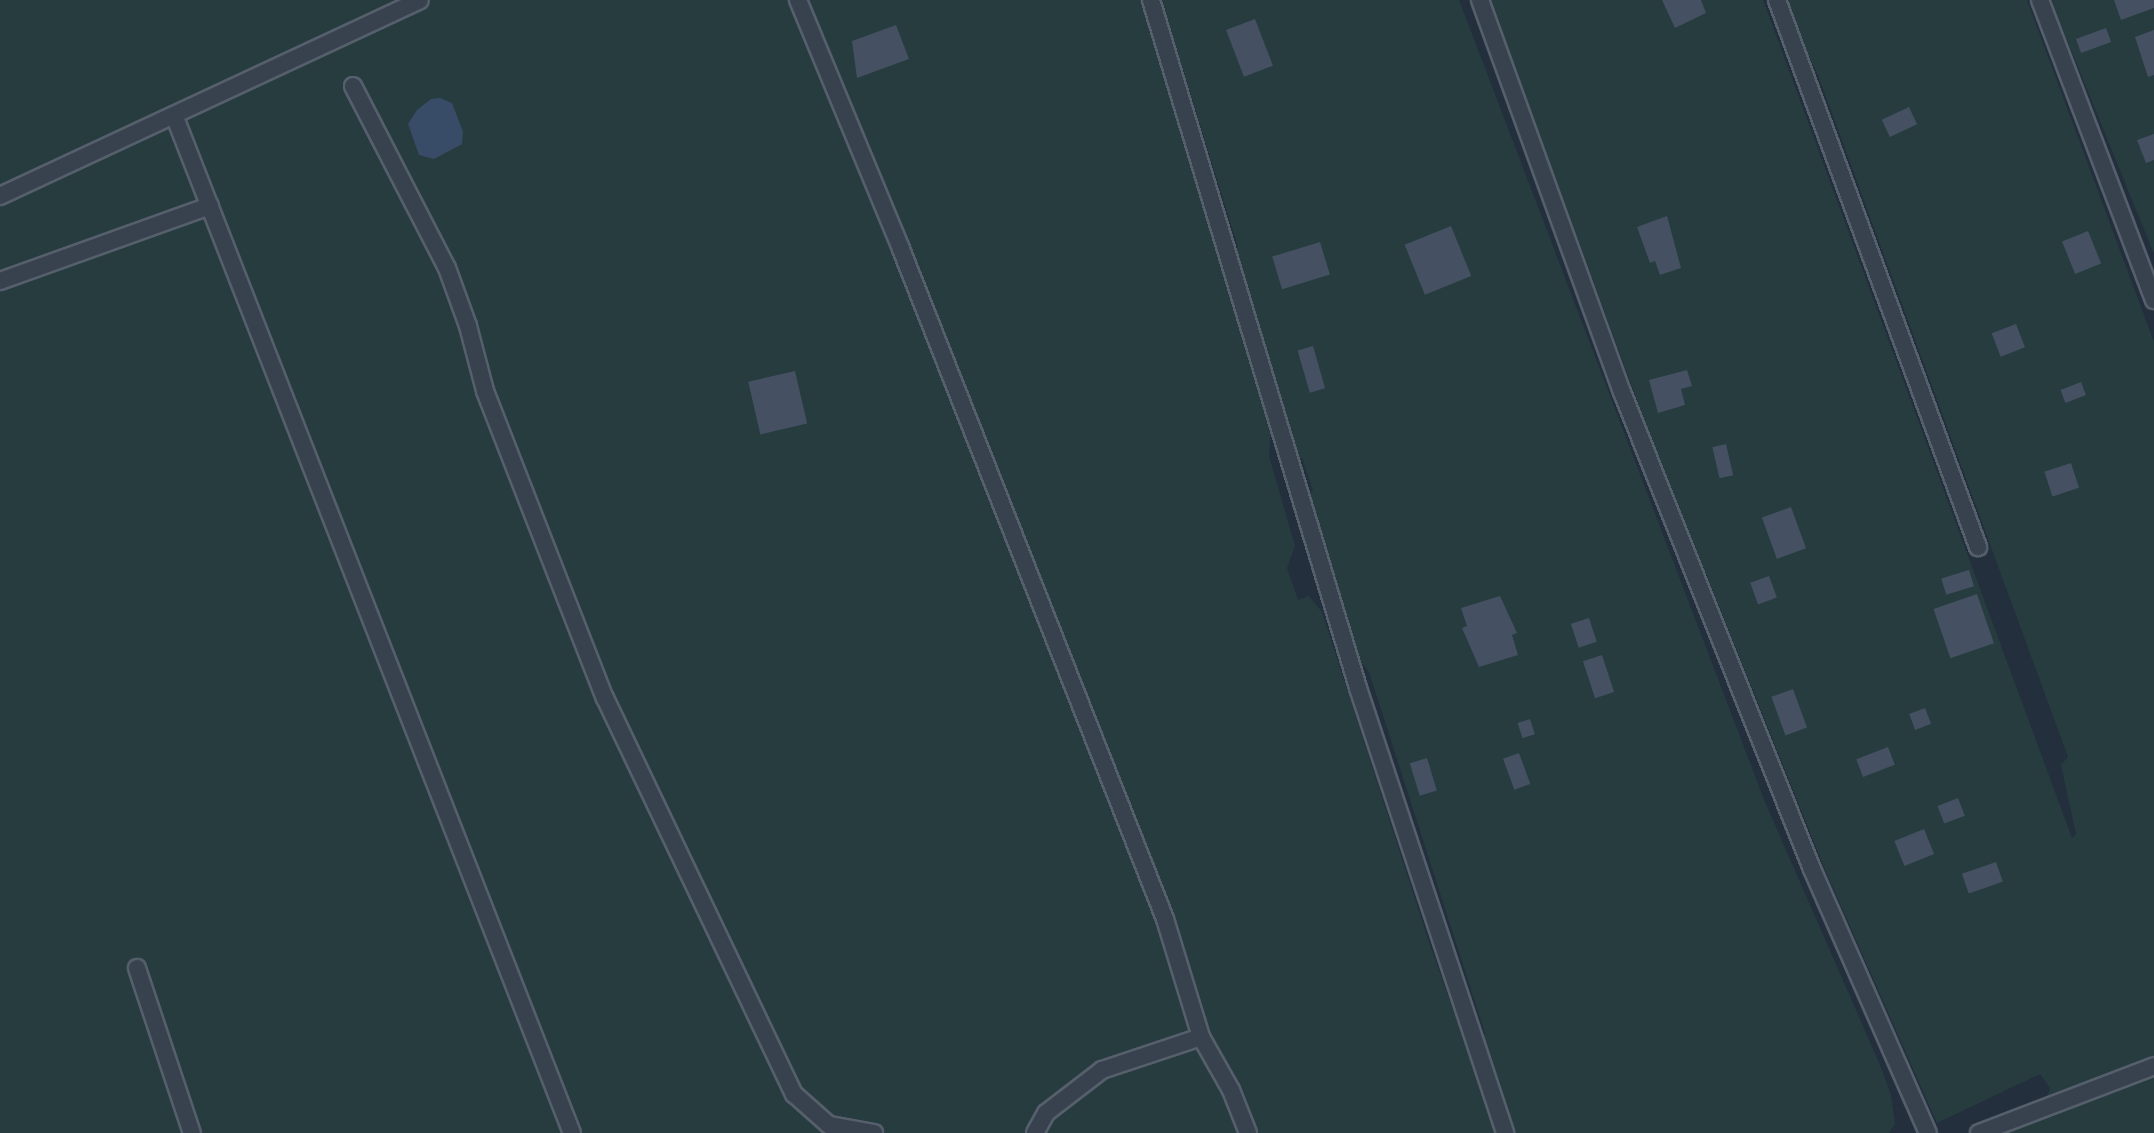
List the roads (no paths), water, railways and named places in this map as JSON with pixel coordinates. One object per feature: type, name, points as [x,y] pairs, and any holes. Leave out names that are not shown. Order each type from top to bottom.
[{"type":"lane","points":[[0,196],[420,0]]},
{"type":"lane","points":[[798,0],[901,249],[1165,919],[1201,1037],[1231,1089],[1248,1133]]},
{"type":"lane","points":[[1151,0],[1358,688],[1505,1133]]},
{"type":"lane","points":[[1480,0],[1622,392],[1812,869],[1928,1133]]},
{"type":"lane","points":[[1777,0],[1978,547]]},
{"type":"lane","points":[[2040,0],[2154,300]]},
{"type":"lane","points":[[353,86],[447,268],[468,327],[484,391],[605,698],[794,1094],[829,1125],[874,1133]]},
{"type":"lane","points":[[174,115],[572,1133]]},
{"type":"lane","points":[[0,281],[210,206]]},
{"type":"lane","points":[[137,968],[192,1133]]},
{"type":"lane","points":[[1035,1133],[1046,1113],[1102,1070],[1201,1037]]},
{"type":"lane","points":[[1979,1133],[2154,1066]]},
{"type":"water","points":[[440,98],[452,103],[463,132],[462,144],[434,159],[419,155],[408,124],[417,110],[431,99]]}]
